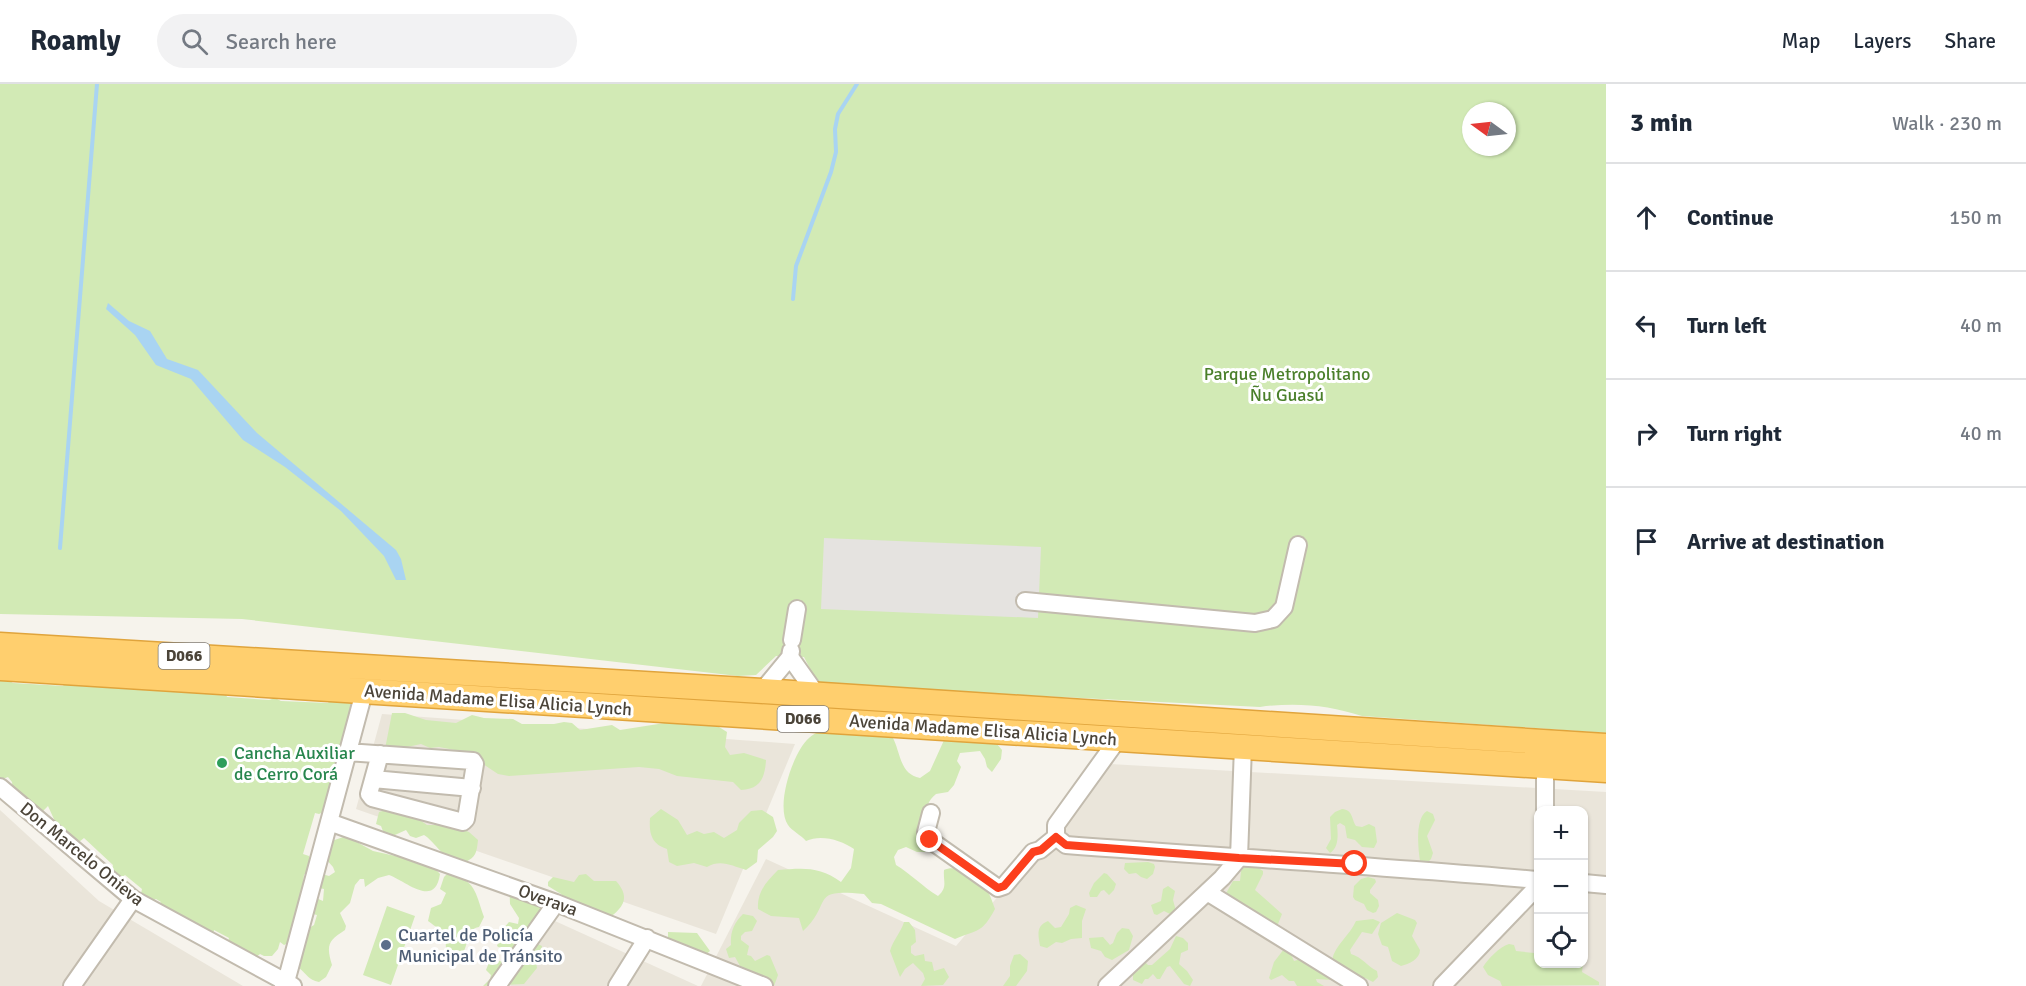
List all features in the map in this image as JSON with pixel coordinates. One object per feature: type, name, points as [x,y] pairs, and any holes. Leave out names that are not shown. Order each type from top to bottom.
[{"type":"highway","name":"Avenida Madame Elisa Alicia Lynch","points":[[0,645],[366,678],[1118,739],[1606,770]]},
{"type":"highway","name":"Avenida Madame Elisa Alicia Lynch","points":[[0,669],[366,678],[466,672],[1606,746]]},
{"type":"street","points":[[1025,601],[1255,623],[1272,619],[1284,607],[1298,545]]},
{"type":"street","points":[[762,691],[791,649],[797,609]]},
{"type":"street","points":[[791,649],[817,695]]},
{"type":"street","points":[[287,984],[366,678]]},
{"type":"street","points":[[931,813],[926,832],[930,840],[998,888],[1004,886],[1033,852],[1041,850],[1056,837],[1056,825],[1118,739]]},
{"type":"street","points":[[1107,986],[1239,858],[1243,746]]},
{"type":"street","points":[[347,752],[380,754],[473,761],[475,764],[466,819],[463,822],[372,798],[369,794],[380,754]]},
{"type":"street","points":[[1545,765],[1545,806]]},
{"type":"street","points":[[373,779],[472,788]]},
{"type":"street","name":"Don Marcelo Onieva","points":[[0,789],[133,899],[287,984]]},
{"type":"street","name":"Overava","points":[[329,822],[556,903],[764,986]]},
{"type":"street","points":[[1056,837],[1066,845],[1355,864],[1534,880]]},
{"type":"street","points":[[1588,883],[1606,885]]},
{"type":"street","points":[[1206,891],[1359,986]]},
{"type":"street","points":[[1442,986],[1534,891]]},
{"type":"street","points":[[72,986],[133,899]]},
{"type":"street","points":[[497,986],[556,903]]},
{"type":"street","points":[[616,986],[647,938]]},
{"type":"shaded area","points":[[824,538],[1041,547],[1038,618],[821,609]]},
{"type":"shaded area","points":[[382,714],[795,744],[716,934],[356,809]]},
{"type":"shaded area","points":[[1110,764],[1606,792],[1606,986],[701,986],[766,859],[956,946]]},
{"type":"shaded area","points":[[0,810],[99,901],[243,986],[0,986]]},
{"type":"shaded area","points":[[555,921],[698,986],[510,986]]},
{"type":"green space","name":"Parque Metropolitano Ñu Guasú","points":[[0,84],[1606,84],[1606,733],[1362,716],[1337,709],[1312,706],[1260,707],[824,685],[814,677],[804,657],[776,656],[756,675],[738,676],[242,619],[0,614]]},
{"type":"green space","points":[[26,656],[342,677],[342,680],[225,692],[227,697],[269,700],[275,698],[281,701],[328,703],[332,698],[351,701],[352,715],[341,742],[326,811],[315,813],[303,854],[309,856],[311,866],[304,875],[300,907],[294,915],[294,929],[290,942],[284,945],[280,942],[272,956],[260,954],[255,958],[240,950],[239,946],[233,946],[228,942],[229,938],[214,930],[213,935],[162,926],[155,908],[161,902],[156,899],[149,902],[140,898],[142,889],[125,875],[118,880],[111,873],[113,865],[84,838],[79,842],[58,828],[48,806],[41,813],[13,791],[12,782],[8,777],[0,780],[0,678],[13,683],[64,686]]},
{"type":"green space","points":[[392,713],[405,713],[426,720],[456,723],[472,715],[484,718],[513,719],[522,724],[564,722],[572,723],[580,730],[612,725],[620,730],[703,717],[727,732],[725,747],[730,755],[744,753],[766,760],[763,777],[757,785],[741,790],[733,782],[677,776],[659,769],[639,767],[509,776],[498,774],[465,752],[439,747],[430,748],[421,744],[385,749]]},
{"type":"green space","points":[[831,728],[892,736],[904,767],[913,776],[920,778],[930,771],[945,738],[991,741],[1002,750],[1001,759],[992,772],[987,767],[980,751],[960,753],[957,761],[961,767],[954,785],[948,792],[936,794],[927,805],[926,824],[931,844],[925,852],[917,852],[906,847],[898,850],[894,857],[896,865],[938,896],[944,887],[944,870],[950,868],[962,870],[975,877],[988,892],[995,909],[983,926],[955,939],[881,904],[872,903],[864,894],[835,893],[828,895],[803,931],[799,918],[771,916],[758,909],[759,897],[763,888],[778,870],[818,871],[841,882],[851,868],[854,849],[831,839],[818,838],[806,841],[788,825],[785,816],[785,793],[797,755],[811,736]]},
{"type":"green space","points":[[390,809],[414,816],[427,825],[450,825],[469,832],[478,840],[475,854],[462,863],[456,862],[444,855],[424,835],[416,838],[410,836],[406,830],[386,839],[381,826],[376,824],[379,812]]},
{"type":"green space","points":[[661,809],[678,820],[687,835],[697,831],[704,834],[714,832],[724,838],[737,830],[739,823],[751,811],[762,810],[773,817],[777,831],[758,850],[757,862],[746,870],[722,863],[707,867],[694,863],[677,866],[669,862],[667,849],[657,844],[652,837],[650,818]]},
{"type":"green space","points":[[1342,809],[1350,813],[1356,826],[1362,827],[1369,824],[1375,827],[1377,842],[1374,848],[1362,847],[1355,840],[1347,838],[1345,826],[1340,823],[1337,825],[1336,844],[1330,853],[1326,848],[1331,839],[1330,817]]},
{"type":"green space","points":[[1427,811],[1433,814],[1435,820],[1427,836],[1433,853],[1426,864],[1420,861],[1418,833],[1423,815]]},
{"type":"green space","points":[[346,836],[373,851],[431,864],[440,874],[437,884],[432,890],[426,891],[411,887],[389,875],[378,878],[365,887],[364,879],[360,879],[355,885],[350,903],[340,913],[346,926],[345,930],[330,944],[329,953],[332,965],[326,977],[319,982],[310,978],[299,968],[304,931],[314,925],[317,915],[313,914],[312,899],[323,901],[324,889],[319,888],[322,874],[329,876],[335,872],[325,858],[329,842]]},
{"type":"green space","points":[[1125,863],[1154,864],[1155,867],[1153,874],[1147,879],[1136,873],[1129,874],[1124,869]]},
{"type":"green space","points":[[1246,865],[1263,871],[1255,890],[1282,914],[1278,924],[1275,925],[1224,897],[1233,881],[1240,881],[1241,871]]},
{"type":"green space","points":[[448,873],[464,880],[473,888],[484,917],[479,927],[470,933],[463,953],[452,958],[446,951],[443,933],[428,921],[431,908],[441,904],[446,893],[440,889]]},
{"type":"green space","points":[[1104,873],[1116,884],[1114,890],[1109,895],[1104,890],[1097,897],[1090,897],[1089,893],[1094,883]]},
{"type":"green space","points":[[586,874],[594,881],[616,881],[621,887],[623,903],[605,921],[565,900],[561,894],[548,886],[548,882],[553,877],[574,882],[579,875]]},
{"type":"green space","points":[[1368,877],[1375,879],[1376,882],[1370,893],[1378,900],[1379,906],[1373,913],[1353,897],[1354,886],[1361,879]]},
{"type":"green space","points":[[509,878],[519,881],[533,903],[543,908],[536,943],[542,946],[541,953],[536,962],[537,968],[524,984],[483,986],[490,979],[491,975],[486,970],[490,960],[503,962],[506,959],[506,952],[497,946],[502,930],[509,922],[518,924],[519,918],[510,904]]},
{"type":"green space","points":[[1168,886],[1175,891],[1173,900],[1176,911],[1172,915],[1164,911],[1157,915],[1154,914],[1151,905],[1161,901],[1163,889]]},
{"type":"green space","points":[[1076,905],[1086,909],[1082,921],[1082,938],[1062,943],[1056,942],[1047,948],[1040,946],[1038,934],[1041,925],[1048,921],[1055,928],[1061,927],[1070,908]]},
{"type":"green space","points":[[387,906],[415,916],[391,985],[363,975]]},
{"type":"green space","points":[[1397,913],[1417,923],[1412,936],[1420,950],[1416,958],[1401,966],[1392,961],[1388,947],[1382,945],[1378,934],[1381,923]]},
{"type":"green space","points":[[743,914],[753,916],[757,921],[752,931],[745,932],[741,936],[741,940],[749,946],[747,955],[755,961],[767,955],[770,956],[778,975],[774,986],[754,986],[741,974],[743,967],[735,957],[729,958],[726,949],[731,945],[733,928]]},
{"type":"green space","points":[[1373,919],[1380,922],[1372,934],[1362,932],[1350,950],[1351,954],[1377,971],[1378,977],[1373,982],[1365,978],[1363,981],[1332,960],[1336,950],[1356,921]]},
{"type":"green space","points":[[904,922],[909,922],[915,930],[916,942],[911,946],[911,953],[915,956],[924,954],[925,961],[932,962],[934,971],[944,968],[949,977],[943,985],[921,986],[925,979],[923,973],[913,963],[900,977],[890,951]]},
{"type":"green space","points":[[1122,928],[1129,929],[1133,936],[1129,950],[1112,960],[1105,957],[1101,951],[1091,948],[1089,938],[1103,937],[1110,945]]},
{"type":"green space","points":[[668,932],[697,933],[710,951],[703,957],[668,939]]},
{"type":"green space","points":[[1176,936],[1188,943],[1188,950],[1181,953],[1179,964],[1193,980],[1190,986],[1184,984],[1170,966],[1160,979],[1153,974],[1142,984],[1133,980],[1133,974],[1139,970],[1137,967],[1143,960],[1148,965],[1152,965],[1170,949]]},
{"type":"green space","points":[[1509,944],[1514,945],[1516,951],[1534,953],[1534,968],[1582,968],[1582,972],[1599,982],[1599,985],[1502,986],[1500,981],[1488,975],[1483,967],[1501,948]]},
{"type":"green space","points":[[1284,949],[1289,950],[1294,961],[1301,959],[1331,976],[1332,980],[1316,979],[1324,986],[1297,986],[1294,981],[1289,981],[1282,975],[1271,980],[1269,978],[1274,962]]},
{"type":"green space","points":[[1020,954],[1028,961],[1027,971],[1016,986],[1003,986],[1010,976],[1010,966],[1014,955]]},
{"type":"water","points":[[108,303],[129,321],[150,331],[167,359],[198,370],[257,433],[396,550],[401,559],[406,580],[396,580],[384,556],[341,511],[285,467],[243,440],[191,379],[156,365],[135,335],[106,309]]},
{"type":"waterway","points":[[60,548],[97,84]]},
{"type":"waterway","points":[[793,299],[796,266],[831,172],[836,152],[835,129],[838,114],[857,84]]},
{"type":"place","name":"Cancha Auxiliar de Cerro Corá","points":[[222,763]]},
{"type":"place","name":"Cuartel de Policía Municipal de Tránsito","points":[[386,945]]},
{"type":"route","points":[[930,840],[998,888],[1004,886],[1033,852],[1041,850],[1056,837],[1066,845],[1355,864]]}]
